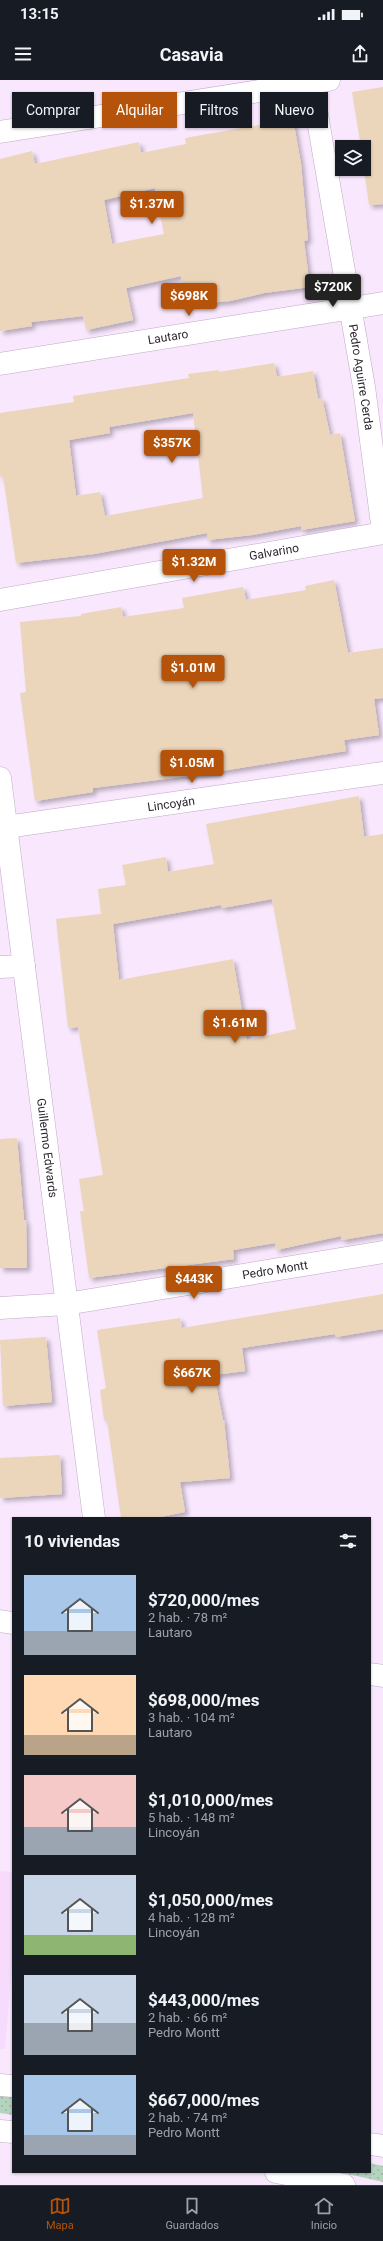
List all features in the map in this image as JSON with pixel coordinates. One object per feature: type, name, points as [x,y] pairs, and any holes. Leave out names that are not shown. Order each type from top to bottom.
[{"type":"street","points":[[0,132],[317,81]]},
{"type":"street","name":"Pedro Aguirre Cerda","points":[[317,81],[364,388],[383,533]]},
{"type":"street","name":"Lautaro","points":[[0,364],[383,303]]},
{"type":"street","name":"Galvarino","points":[[0,600],[383,533]]},
{"type":"street","name":"Lincoyán","points":[[6,828],[383,773]]},
{"type":"street","name":"Guillermo Edwards","points":[[0,778],[94,1517]]},
{"type":"street","points":[[0,967],[24,966]]},
{"type":"street","name":"Pedro Montt","points":[[0,1308],[66,1304],[383,1252]]},
{"type":"street","points":[[0,1621],[12,1623]]},
{"type":"street","points":[[371,1674],[383,1676]]},
{"type":"street","points":[[0,2085],[12,2086]]},
{"type":"street","points":[[0,2131],[12,2132]]},
{"type":"street","points":[[371,2144],[383,2146]]},
{"type":"street","points":[[281,2173],[344,2185]]},
{"type":"shaded area","points":[[0,1871],[12,1872],[12,1966],[5,2049],[0,2049]]},
{"type":"green space","points":[[0,2095],[12,2097],[12,2115],[0,2113]]},
{"type":"green space","points":[[371,2163],[383,2166],[383,2182],[343,2173],[371,2173]]},
{"type":"building","points":[[383,87],[383,204],[369,205],[365,176],[371,176],[371,140],[360,140],[352,92]]},
{"type":"building","points":[[260,125],[260,128],[295,128],[301,164],[308,240],[304,241],[310,287],[264,293],[230,301],[184,305],[181,276],[126,288],[133,320],[86,330],[83,316],[31,322],[32,326],[0,331],[0,159],[32,151],[35,164],[139,142],[141,153],[186,144],[185,138],[242,128],[252,128],[252,126]],"holes":[[[155,188],[164,234],[112,244],[104,200]]]},
{"type":"building","points":[[274,363],[277,377],[313,371],[318,399],[322,398],[330,435],[340,433],[355,521],[301,530],[301,526],[252,535],[207,540],[207,533],[94,554],[16,563],[3,476],[0,477],[0,413],[74,402],[73,396],[189,378],[188,374],[219,370],[219,372]],"holes":[[[193,413],[203,498],[105,516],[100,492],[76,496],[69,440],[110,433],[109,427]]]},
{"type":"building","points":[[334,580],[348,653],[383,648],[383,698],[374,699],[379,735],[344,740],[346,751],[197,775],[93,788],[93,792],[35,801],[20,693],[26,692],[20,622],[81,616],[81,614],[121,607],[123,617],[184,608],[182,598],[243,587],[246,600],[306,590],[305,586]]},
{"type":"building","points":[[359,796],[364,837],[383,834],[383,1233],[342,1240],[341,1236],[276,1250],[275,1243],[233,1250],[234,1259],[89,1278],[80,1211],[84,1211],[79,1179],[103,1175],[78,1027],[68,1028],[56,919],[101,914],[98,889],[126,885],[122,865],[166,857],[168,872],[214,864],[206,824]],"holes":[[[272,899],[296,1029],[247,1040],[233,959],[119,980],[113,924],[221,905],[222,908]]]},
{"type":"building","points":[[17,1138],[24,1220],[26,1220],[27,1268],[0,1268],[0,1139]]},
{"type":"building","points":[[383,1294],[383,1329],[336,1337],[335,1334],[242,1348],[245,1371],[214,1375],[224,1420],[230,1478],[180,1482],[185,1512],[160,1517],[121,1517],[107,1420],[104,1420],[100,1390],[106,1388],[97,1330],[180,1318],[182,1328]]},
{"type":"building","points":[[46,1337],[52,1402],[3,1406],[0,1340]]},
{"type":"building","points":[[60,1455],[62,1494],[0,1498],[0,1458]]}]
